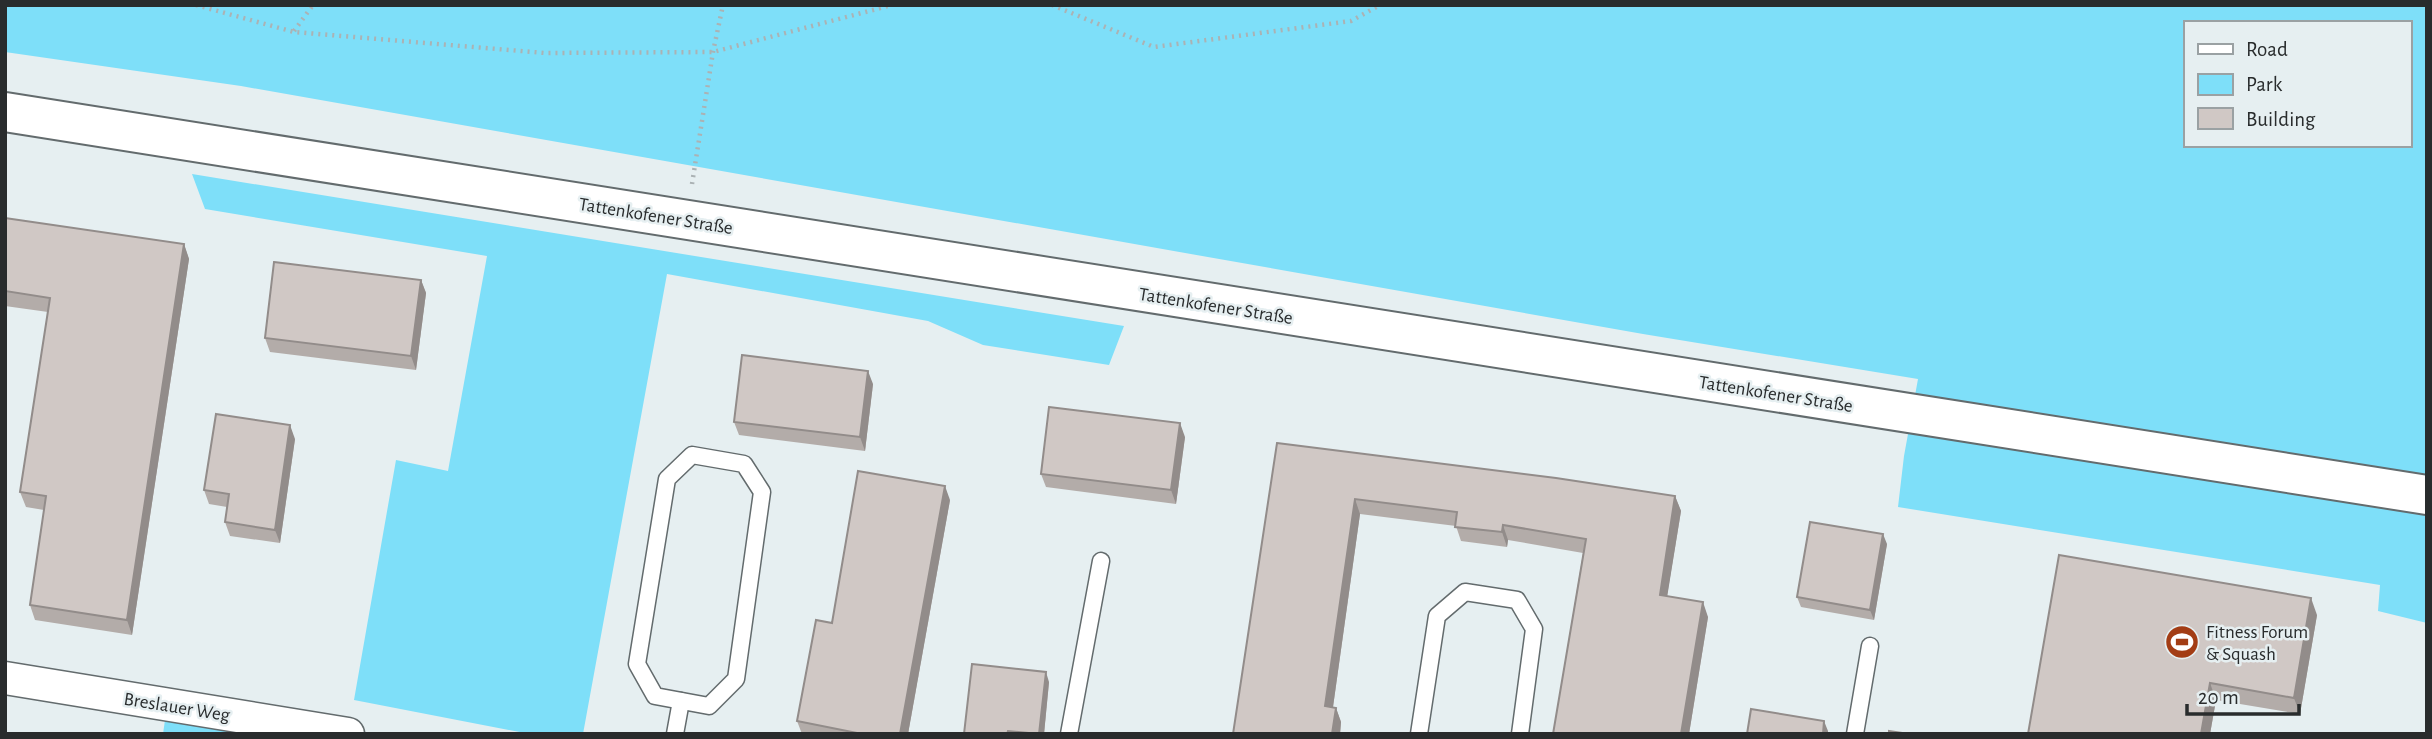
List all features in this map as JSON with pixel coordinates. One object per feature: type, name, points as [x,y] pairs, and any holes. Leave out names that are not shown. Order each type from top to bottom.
[{"type":"main road","name":"Tattenkofener Straße","points":[[5,112],[2427,495]]},
{"type":"street","name":"Breslauer Weg","points":[[5,678],[348,734]]},
{"type":"lane","points":[[692,455],[744,464],[762,492],[736,679],[709,706],[681,701],[655,696],[637,664],[667,479],[692,455]]},
{"type":"lane","points":[[1069,734],[1101,561]]},
{"type":"lane","points":[[1419,734],[1437,616],[1465,592],[1517,600],[1534,629],[1520,734]]},
{"type":"lane","points":[[1855,734],[1870,646]]},
{"type":"lane","points":[[676,734],[681,701]]},
{"type":"path","points":[[196,5],[293,32],[545,53],[713,52],[892,5]]},
{"type":"path","points":[[293,32],[313,5]]},
{"type":"path","points":[[687,220],[713,52],[723,5]]},
{"type":"path","points":[[1052,5],[1154,47],[1351,21],[1380,5]]},
{"type":"green space","points":[[5,5],[2427,5],[2427,623],[2378,611],[2380,585],[1898,507],[1918,379],[1643,334],[241,86],[5,52]]},
{"type":"green space","points":[[192,174],[1124,326],[1109,365],[983,345],[928,321],[667,274],[583,734],[530,734],[354,700],[396,460],[448,471],[487,256],[205,209]]},
{"type":"green space","points":[[165,720],[254,734],[163,734]]},
{"type":"building","points":[[5,218],[184,244],[127,620],[30,605],[46,496],[20,492],[50,298],[5,291]]},
{"type":"building","points":[[274,262],[421,280],[411,356],[265,338]]},
{"type":"building","points":[[742,355],[868,371],[860,437],[734,422]]},
{"type":"building","points":[[1049,407],[1180,423],[1171,490],[1041,474]]},
{"type":"building","points":[[216,414],[290,425],[275,530],[225,522],[229,494],[204,490]]},
{"type":"building","points":[[1277,443],[1556,478],[1675,496],[1660,595],[1703,602],[1681,734],[1553,734],[1586,539],[1503,525],[1502,532],[1455,527],[1457,512],[1355,499],[1325,706],[1336,708],[1332,734],[1233,734]]},
{"type":"building","points":[[858,471],[945,486],[900,734],[862,734],[797,721],[816,620],[832,623]]},
{"type":"building","points":[[1810,522],[1883,534],[1870,610],[1797,597]]},
{"type":"building","name":"Fitness Forum & Squash","points":[[2059,555],[2311,598],[2294,698],[2210,683],[2201,734],[2028,734]]},
{"type":"building","points":[[972,664],[1046,672],[1039,734],[1008,731],[1007,734],[964,734]]},
{"type":"building","points":[[1751,709],[1824,721],[1823,734],[1747,734]]},
{"type":"place","name":"Fitness Forum & Squash","points":[[2182,642]]}]
